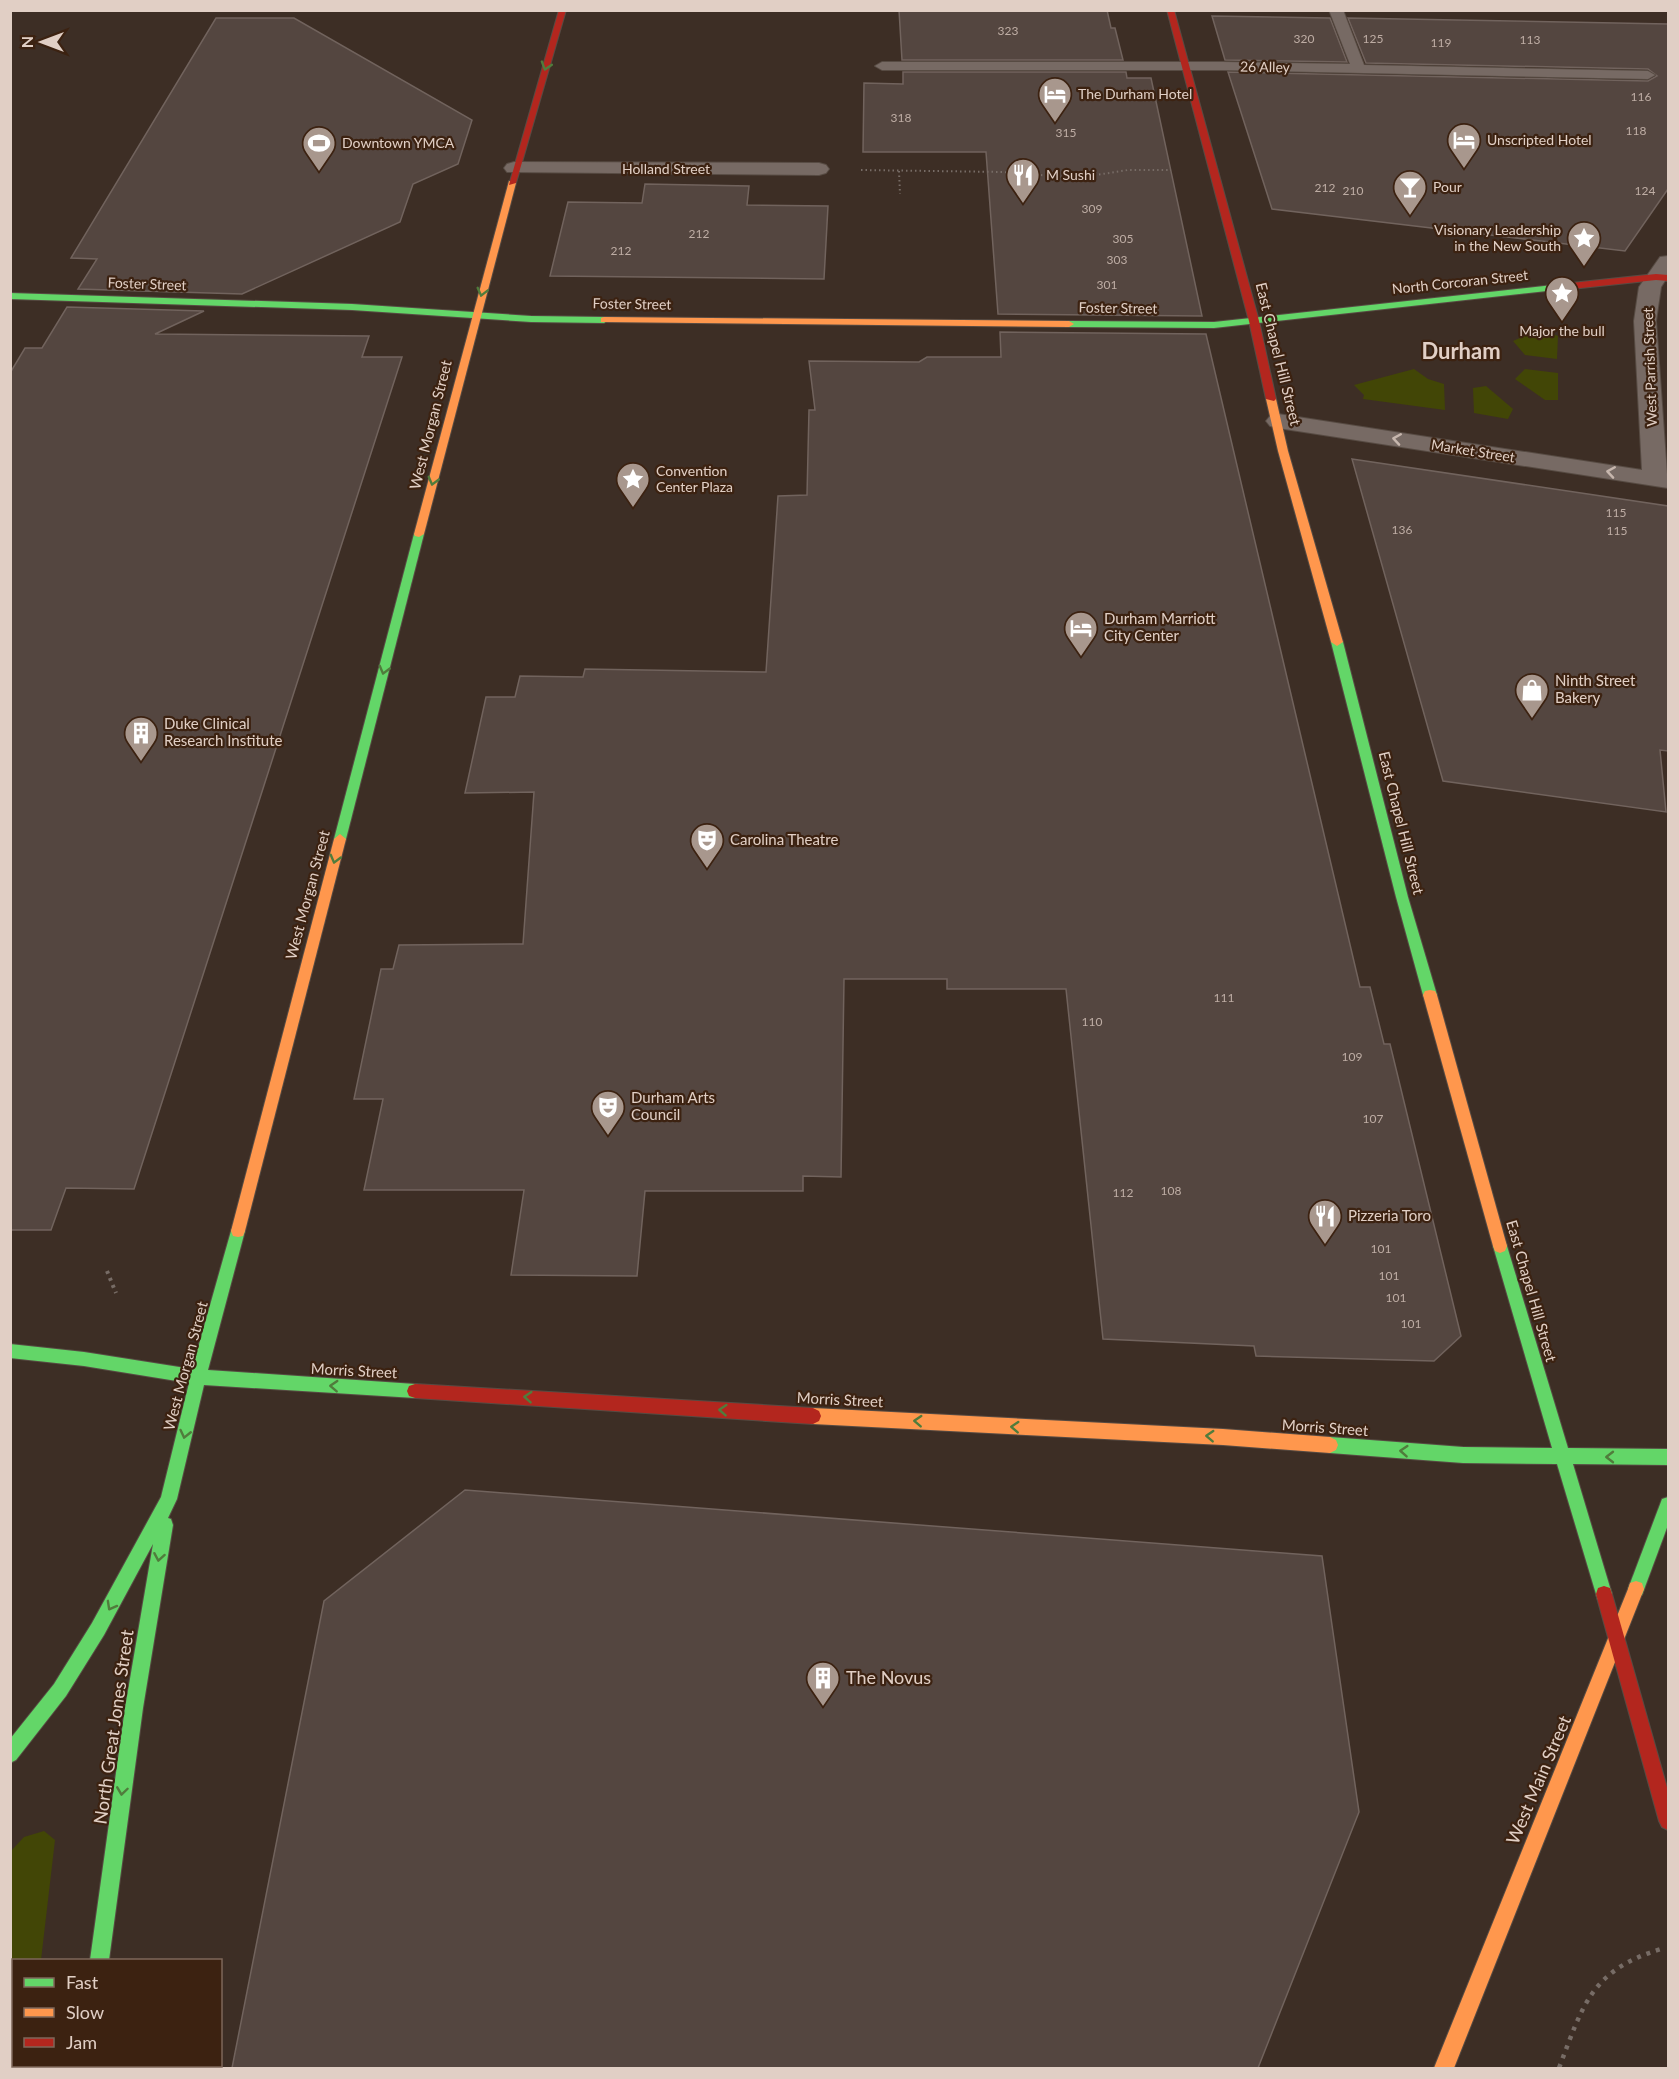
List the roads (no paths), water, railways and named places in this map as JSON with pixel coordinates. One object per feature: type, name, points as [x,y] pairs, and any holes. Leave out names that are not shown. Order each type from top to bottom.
[{"type":"street","name":"West Morgan Street","points":[[10,1754],[60,1690],[86,1649],[169,1499],[198,1377],[220,1301],[514,168],[563,10]]},
{"type":"street","name":"East Chapel Hill Street","points":[[1170,10],[1254,321],[1283,451],[1340,649],[1405,908],[1459,1101],[1618,1640],[1668,1821]]},
{"type":"street","name":"Holland Street","points":[[514,168],[819,169]]},
{"type":"street","name":"North Corcoran Street","points":[[1254,321],[1664,273]]},
{"type":"street","name":"West Parrish Street","points":[[1662,480],[1645,321],[1650,287],[1664,273]]},
{"type":"street","name":"Foster Street","points":[[10,296],[352,307],[476,316],[600,320],[1214,325],[1254,321]]},
{"type":"street","name":"Market Street","points":[[1278,421],[1662,480]]},
{"type":"street","name":"Morris Street","points":[[10,1351],[84,1359],[198,1377],[812,1416],[1223,1437],[1463,1455],[1668,1457]]},
{"type":"street","name":"North Great Jones Street","points":[[99,1959],[134,1708],[169,1499]]},
{"type":"street","name":"West Main Street","points":[[1444,2068],[1514,1887],[1618,1640],[1668,1505]]},
{"type":"lane","points":[[1336,10],[1359,69]]},
{"type":"lane","name":"26 Alley","points":[[882,66],[1186,66],[1648,75]]},
{"type":"place","name":"The Durham Hotel","points":[[1055,123]]},
{"type":"place","name":"Unscripted Hotel","points":[[1464,169]]},
{"type":"place","name":"Downtown YMCA","points":[[319,172]]},
{"type":"place","name":"M Sushi","points":[[1023,204]]},
{"type":"place","name":"Pour","points":[[1410,216]]},
{"type":"place","name":"Visionary Leadership in the New South","points":[[1584,267]]},
{"type":"place","name":"Major the bull","points":[[1562,322]]},
{"type":"place","name":"Convention Center Plaza","points":[[633,508]]},
{"type":"place","name":"Durham Marriott City Center","points":[[1081,657]]},
{"type":"place","name":"Ninth Street Bakery","points":[[1532,719]]},
{"type":"place","name":"Duke Clinical Research Institute","points":[[141,762]]},
{"type":"place","name":"Carolina Theatre","points":[[707,869]]},
{"type":"place","name":"Durham Arts Council","points":[[608,1136]]},
{"type":"place","name":"Pizzeria Toro","points":[[1325,1245]]},
{"type":"place","name":"The Novus","points":[[823,1707]]},
{"type":"district","name":"Durham","points":[[1461,351]]}]
